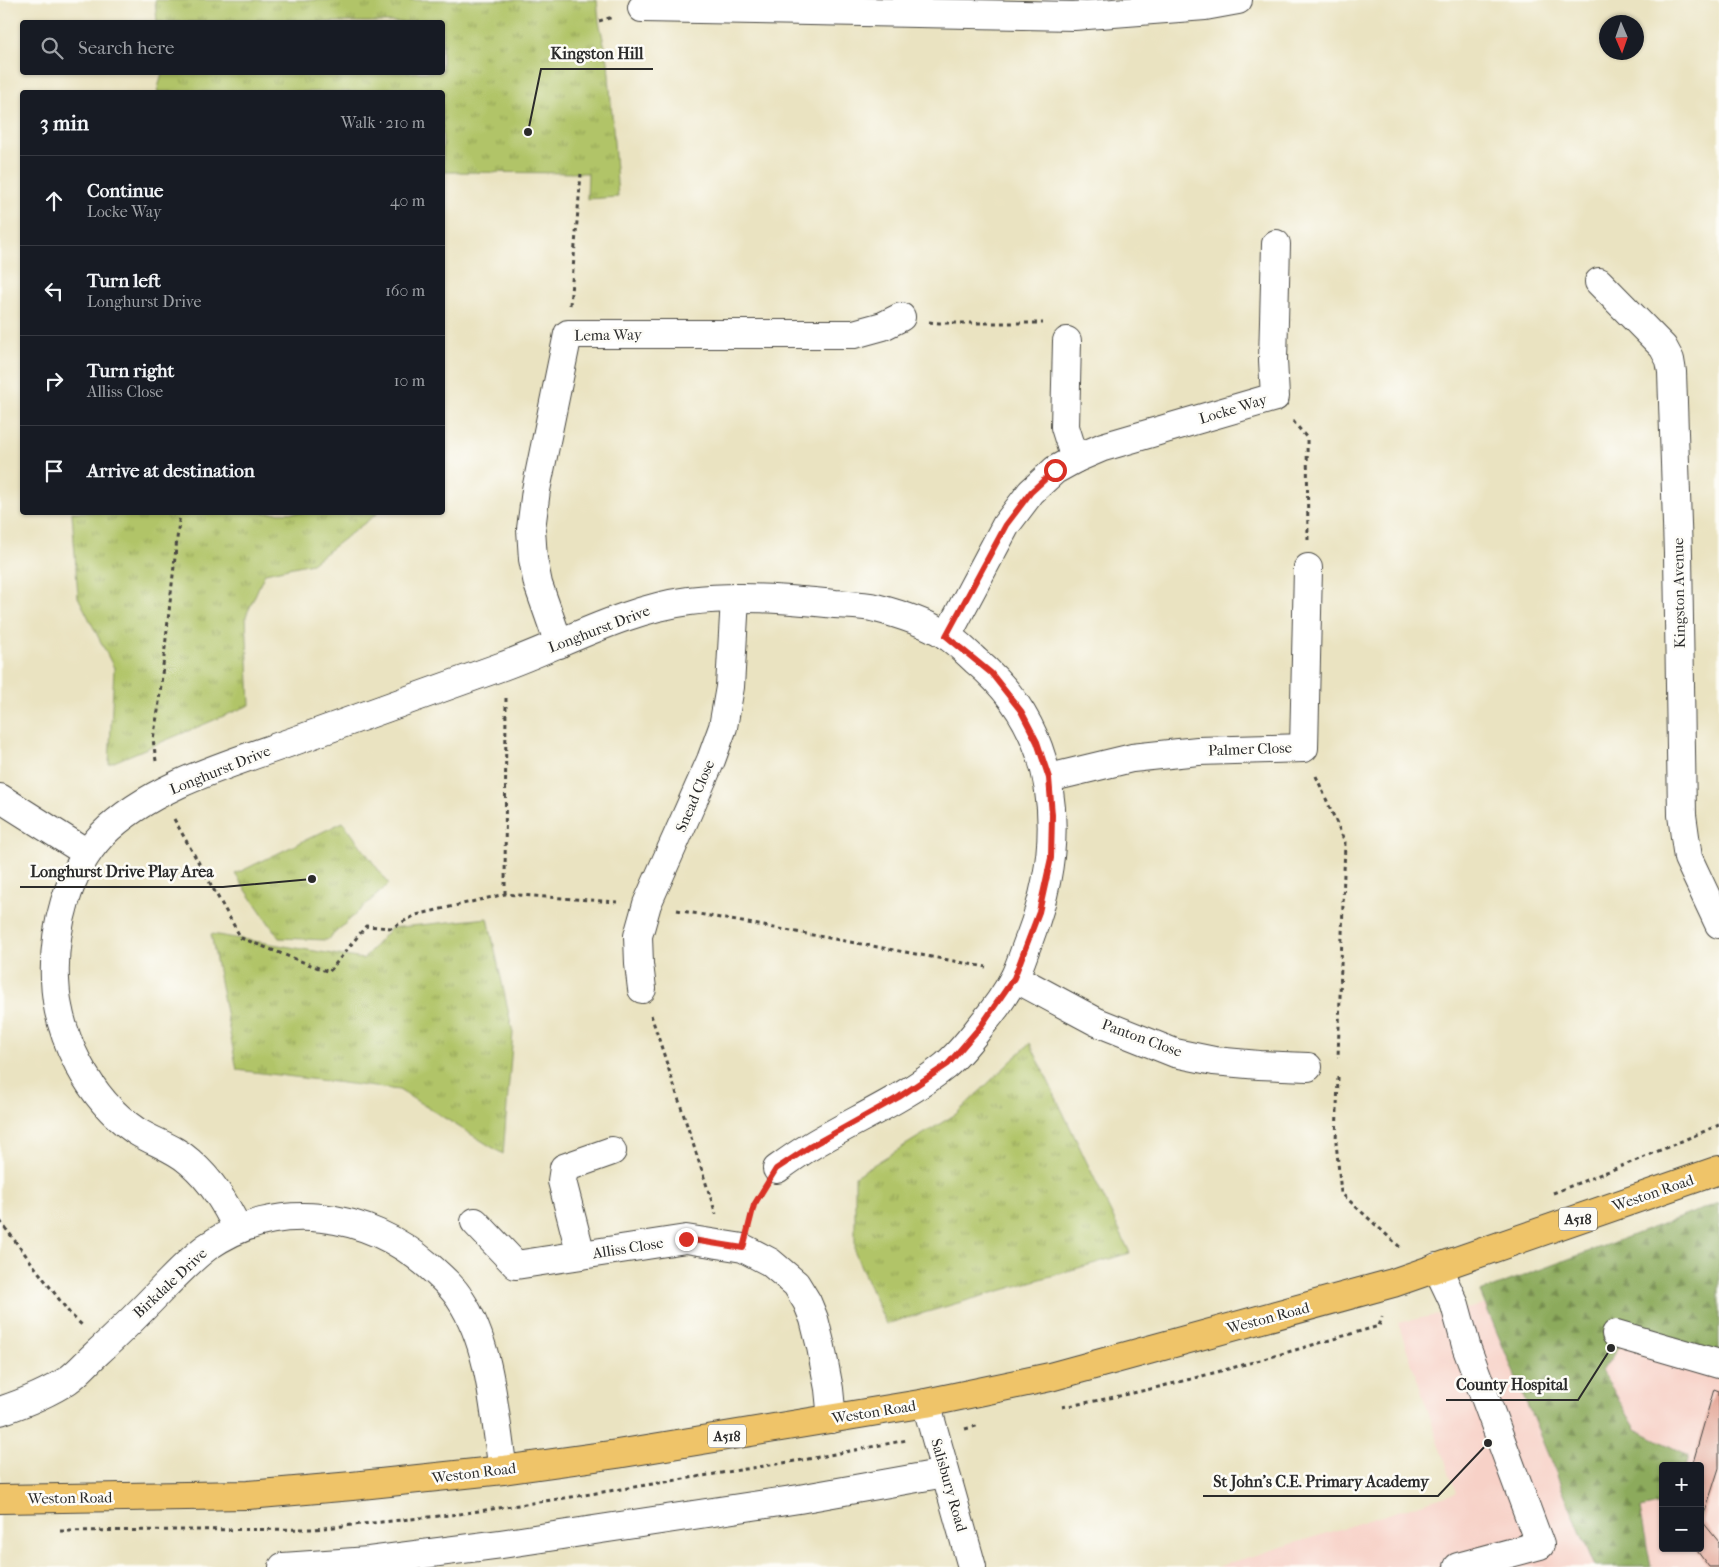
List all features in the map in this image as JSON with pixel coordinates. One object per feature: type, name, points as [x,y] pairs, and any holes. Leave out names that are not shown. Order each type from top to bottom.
[{"type":"highway","name":"Weston Road","points":[[0,1499],[248,1495],[352,1486],[503,1470],[617,1454],[926,1403],[1050,1377],[1393,1283],[1719,1170]]},
{"type":"street","points":[[642,8],[1074,16],[1130,6],[1206,6],[1238,0]]},
{"type":"street","name":"Locke Way","points":[[946,636],[1006,525],[1031,492],[1055,470],[1103,447],[1274,397],[1276,244]]},
{"type":"street","name":"Kingston Avenue","points":[[1599,282],[1663,347],[1670,360],[1672,372],[1678,554],[1682,815],[1688,858],[1719,924]]},
{"type":"street","name":"Lema Way","points":[[559,644],[538,584],[533,559],[531,529],[536,490],[568,334],[854,334],[883,326],[901,317]]},
{"type":"street","points":[[1067,341],[1065,427],[1075,459]]},
{"type":"street","name":"Palmer Close","points":[[1049,778],[1132,758],[1198,751],[1304,748],[1308,568]]},
{"type":"street","name":"Longhurst Drive","points":[[238,1229],[220,1195],[203,1174],[184,1156],[140,1134],[121,1120],[84,1076],[71,1047],[61,1017],[55,988],[55,963],[58,931],[66,899],[87,853],[103,834],[127,814],[160,794],[218,768],[506,665],[643,610],[688,601],[735,598],[873,607],[915,620],[946,636],[991,673],[1021,711],[1037,742],[1049,778],[1052,815],[1051,858],[1039,912],[1014,978],[981,1026],[948,1064],[899,1097],[811,1146],[776,1169]]},
{"type":"street","name":"Snead Close","points":[[642,989],[638,936],[648,904],[711,760],[723,727],[730,688],[735,598]]},
{"type":"street","points":[[0,798],[87,853]]},
{"type":"street","name":"Panton Close","points":[[1014,978],[1098,1022],[1175,1052],[1214,1061],[1308,1067]]},
{"type":"street","points":[[581,1255],[562,1181],[564,1168],[612,1151]]},
{"type":"street","name":"Birkdale Drive","points":[[0,1411],[34,1400],[70,1379],[180,1270],[207,1247],[238,1229],[259,1221],[290,1216],[326,1218],[357,1225],[411,1250],[438,1274],[460,1298],[474,1325],[486,1362],[503,1470]]},
{"type":"street","name":"Alliss Close","points":[[475,1222],[516,1265],[686,1239],[734,1247],[770,1262],[796,1284],[807,1302],[814,1319],[829,1389],[832,1419]]},
{"type":"street","points":[[1437,1268],[1455,1306],[1467,1349],[1540,1545],[1458,1567]]},
{"type":"street","points":[[1616,1334],[1719,1364]]},
{"type":"street","name":"Salisbury Road","points":[[926,1403],[972,1567]]},
{"type":"street","points":[[283,1567],[369,1561],[501,1544],[799,1498],[945,1473]]},
{"type":"path","points":[[568,334],[581,174]]},
{"type":"path","points":[[901,317],[939,323],[1068,323],[1067,341]]},
{"type":"path","points":[[1274,397],[1307,438],[1308,568]]},
{"type":"path","points":[[180,515],[158,711],[153,739],[160,794],[241,938],[329,972],[366,926],[391,928],[416,915],[505,894],[648,904],[982,966],[1014,978]]},
{"type":"path","points":[[505,894],[506,665]]},
{"type":"path","points":[[1304,748],[1345,842],[1336,1142],[1341,1193],[1401,1248],[1437,1268]]},
{"type":"path","points":[[642,989],[734,1247]]},
{"type":"path","points":[[1552,1193],[1642,1158],[1719,1125]]},
{"type":"path","points":[[734,1247],[754,1205],[776,1169]]},
{"type":"path","points":[[0,1221],[70,1315],[105,1346]]},
{"type":"path","points":[[1392,1252],[1410,1245]]},
{"type":"shaded area","points":[[1719,1212],[1719,1567],[1217,1567],[1456,1493],[1398,1323],[1489,1304]]},
{"type":"green space","points":[[155,0],[597,0],[599,21],[608,61],[618,197],[587,199],[588,173],[445,172],[445,90],[158,90],[161,75],[445,75],[445,20],[157,20]]},
{"type":"green space","points":[[72,515],[375,515],[312,563],[265,573],[246,616],[250,705],[109,764],[114,668],[78,597]]},
{"type":"green space","points":[[343,822],[389,884],[327,940],[279,938],[235,874]]},
{"type":"green space","points":[[488,918],[513,1033],[503,1154],[399,1090],[237,1070],[211,934],[363,959],[391,928]]},
{"type":"green space","points":[[1030,1043],[1130,1253],[886,1324],[855,1253],[855,1176],[956,1114]]},
{"type":"green space","points":[[1719,1203],[1719,1365],[1622,1343],[1602,1371],[1636,1429],[1689,1456],[1687,1462],[1659,1462],[1659,1505],[1640,1509],[1651,1567],[1595,1567],[1480,1292]]},
{"type":"building","points":[[1714,1389],[1719,1391],[1719,1468],[1704,1515],[1704,1462],[1693,1462]]},
{"type":"building","points":[[1704,1523],[1719,1542],[1719,1567],[1709,1567],[1698,1552],[1704,1552]]},
{"type":"place","name":"Kingston Hill","points":[[528,132]]},
{"type":"place","name":"Longhurst Drive Play Area","points":[[312,879]]},
{"type":"place","name":"County Hospital","points":[[1611,1348]]},
{"type":"place","name":"St John's C.E. Primary Academy","points":[[1488,1443]]},
{"type":"route","points":[[686,1239],[743,1248],[754,1205],[776,1169],[811,1146],[899,1097],[948,1064],[981,1026],[1014,978],[1039,912],[1051,858],[1052,815],[1049,778],[1037,742],[1021,711],[991,673],[946,636],[1006,525],[1031,492],[1055,470]]}]
